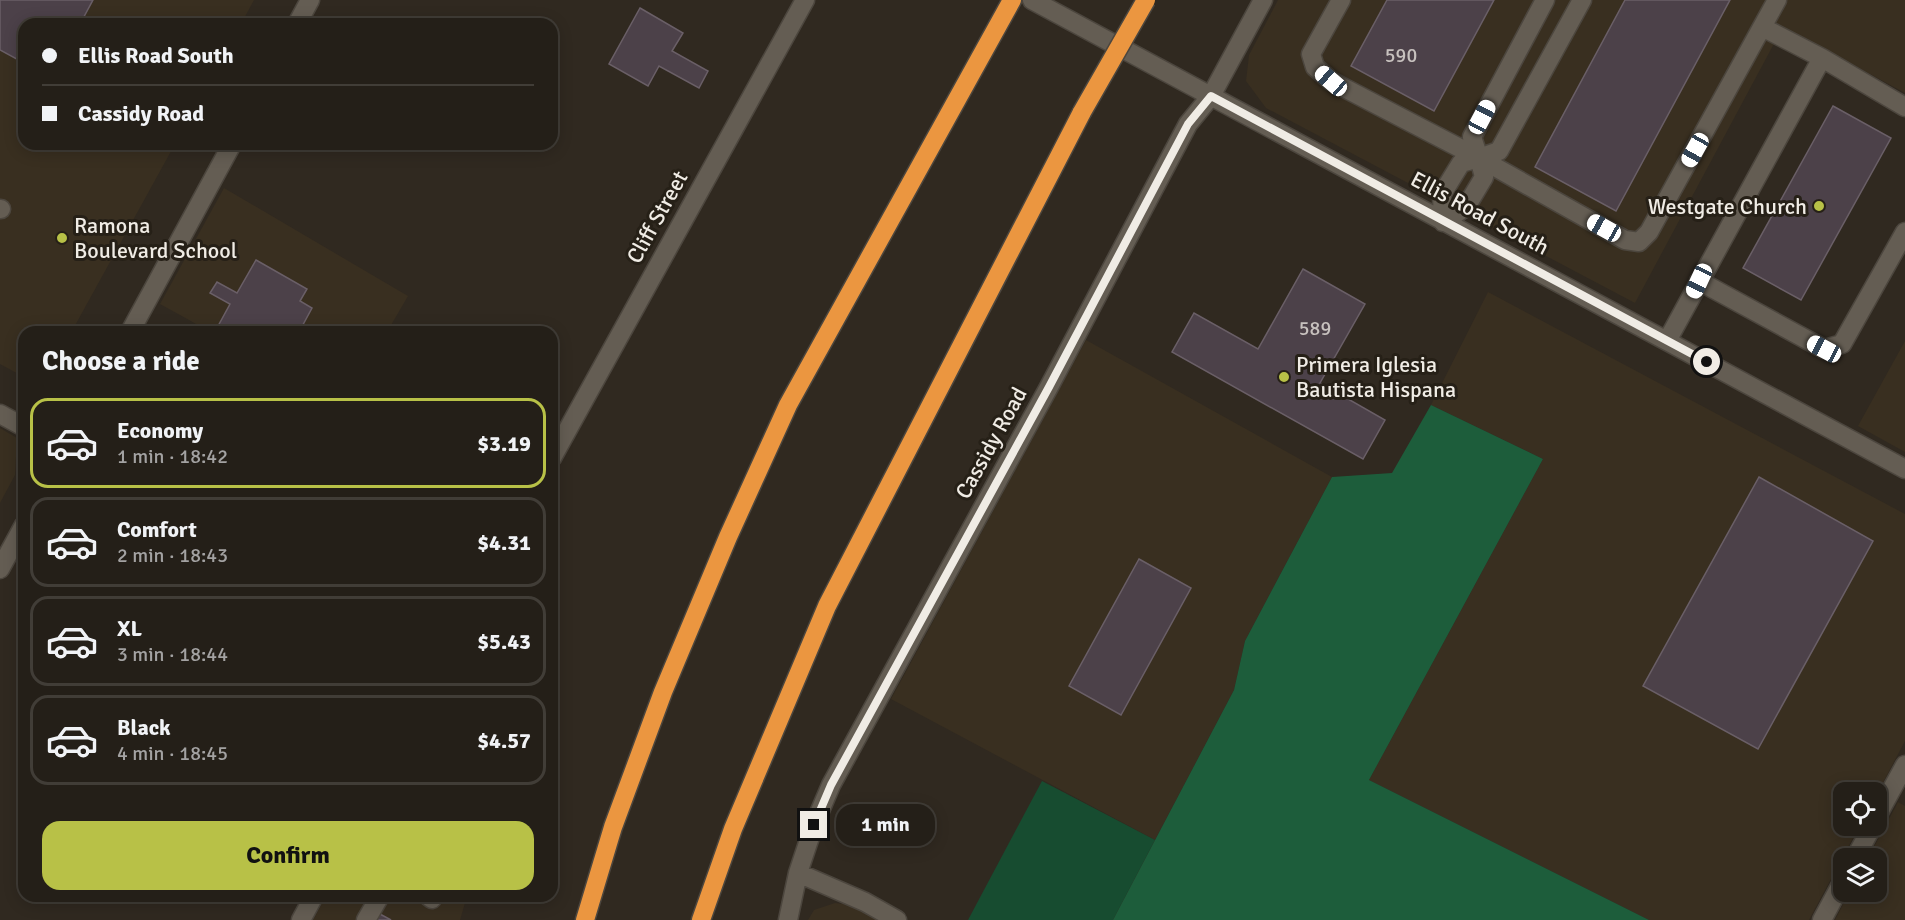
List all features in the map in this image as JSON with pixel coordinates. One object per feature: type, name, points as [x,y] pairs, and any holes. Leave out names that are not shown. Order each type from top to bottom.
[{"type":"highway","points":[[585,920],[613,827],[663,692],[788,405],[1012,0]]},
{"type":"highway","points":[[701,920],[733,829],[827,606],[1082,112],[1146,0]]},
{"type":"street","points":[[300,18],[310,0]]},
{"type":"street","name":"Cliff Street","points":[[558,447],[805,0]]},
{"type":"street","name":"Ellis Road South","points":[[1032,0],[1905,469]]},
{"type":"street","name":"Cassidy Road","points":[[788,920],[798,873],[814,825],[831,785],[1049,387],[1188,124],[1211,96],[1263,0]]},
{"type":"street","points":[[1341,0],[1311,54],[1315,67],[1331,81],[1479,158],[1625,240],[1639,242],[1649,232],[1777,0]]},
{"type":"street","points":[[1443,222],[1466,207],[1484,177],[1472,137],[1545,0]]},
{"type":"street","points":[[1443,222],[1442,194],[1461,163],[1499,151],[1582,0]]},
{"type":"street","points":[[1762,27],[1822,58],[1905,107]]},
{"type":"street","points":[[1667,341],[1822,58]]},
{"type":"street","points":[[133,326],[229,150]]},
{"type":"street","points":[[1699,281],[1824,349],[1842,344],[1905,232]]},
{"type":"street","points":[[0,414],[18,424]]},
{"type":"street","points":[[0,569],[18,536]]},
{"type":"street","points":[[1887,798],[1905,765]]},
{"type":"street","points":[[798,873],[865,902],[897,920]]},
{"type":"street","points":[[1822,920],[1833,900]]},
{"type":"street","points":[[301,920],[311,902]]},
{"type":"street","points":[[366,920],[376,902]]},
{"type":"shaded area","name":"Ramona Boulevard School","points":[[0,0],[254,0],[244,18],[18,18],[18,150],[172,150],[75,326],[18,326],[18,374],[0,364]]},
{"type":"shaded area","points":[[1278,0],[1905,0],[1905,93],[1783,27],[1635,303],[1266,108],[1246,81],[1249,55]]},
{"type":"shaded area","points":[[224,188],[408,296],[390,326],[200,326],[160,304]]},
{"type":"shaded area","points":[[1488,292],[1905,514],[1905,741],[1883,782],[1833,782],[1833,836],[1854,836],[1848,848],[1833,848],[1833,875],[1809,920],[1649,920],[1369,780],[1543,459],[1431,405]]},
{"type":"shaded area","points":[[1086,340],[1332,477],[1245,641],[1234,690],[1155,840],[891,699]]},
{"type":"shaded area","points":[[1905,341],[1905,452],[1858,426]]},
{"type":"shaded area","points":[[0,428],[17,438],[15,475],[0,503]]},
{"type":"shaded area","points":[[1898,802],[1905,806],[1905,920],[1835,920],[1844,902],[1887,902],[1887,848],[1873,848],[1880,836],[1887,836],[1887,823]]},
{"type":"shaded area","points":[[323,902],[465,902],[460,920],[313,920]]},
{"type":"shaded area","points":[[835,903],[851,905],[877,920],[808,920],[814,910]]},
{"type":"green space","points":[[1431,405],[1543,459],[1369,780],[1649,920],[1113,920],[1234,690],[1245,641],[1332,477],[1392,473]]},
{"type":"green space","points":[[1042,781],[1155,840],[1113,920],[968,920]]},
{"type":"building","points":[[0,0],[93,0],[83,18],[18,18],[18,60],[0,50]]},
{"type":"building","points":[[1387,0],[1494,0],[1434,111],[1351,66]]},
{"type":"building","points":[[1625,0],[1730,0],[1616,211],[1535,167]]},
{"type":"building","points":[[640,8],[683,33],[672,51],[708,71],[699,88],[659,66],[648,86],[609,64]]},
{"type":"building","points":[[1833,106],[1891,138],[1801,300],[1743,268]]},
{"type":"building","points":[[256,260],[307,289],[300,301],[312,308],[302,326],[218,326],[230,304],[210,293],[217,282],[237,293]]},
{"type":"building","points":[[1303,269],[1365,304],[1320,383],[1385,420],[1363,459],[1172,352],[1194,313],[1258,349]]},
{"type":"building","points":[[1759,477],[1873,541],[1758,749],[1643,686]]},
{"type":"building","points":[[1139,559],[1191,588],[1121,715],[1069,686]]},
{"type":"building","points":[[378,913],[391,920],[375,920]]},
{"type":"place","name":"Westgate Church","points":[[1819,206]]},
{"type":"place","name":"Ramona Boulevard School","points":[[62,238]]},
{"type":"place","name":"Primera Iglesia Bautista Hispana","points":[[1284,377]]},
{"type":"route","points":[[814,825],[831,785],[1049,387],[1188,124],[1211,96],[1707,362]]}]
